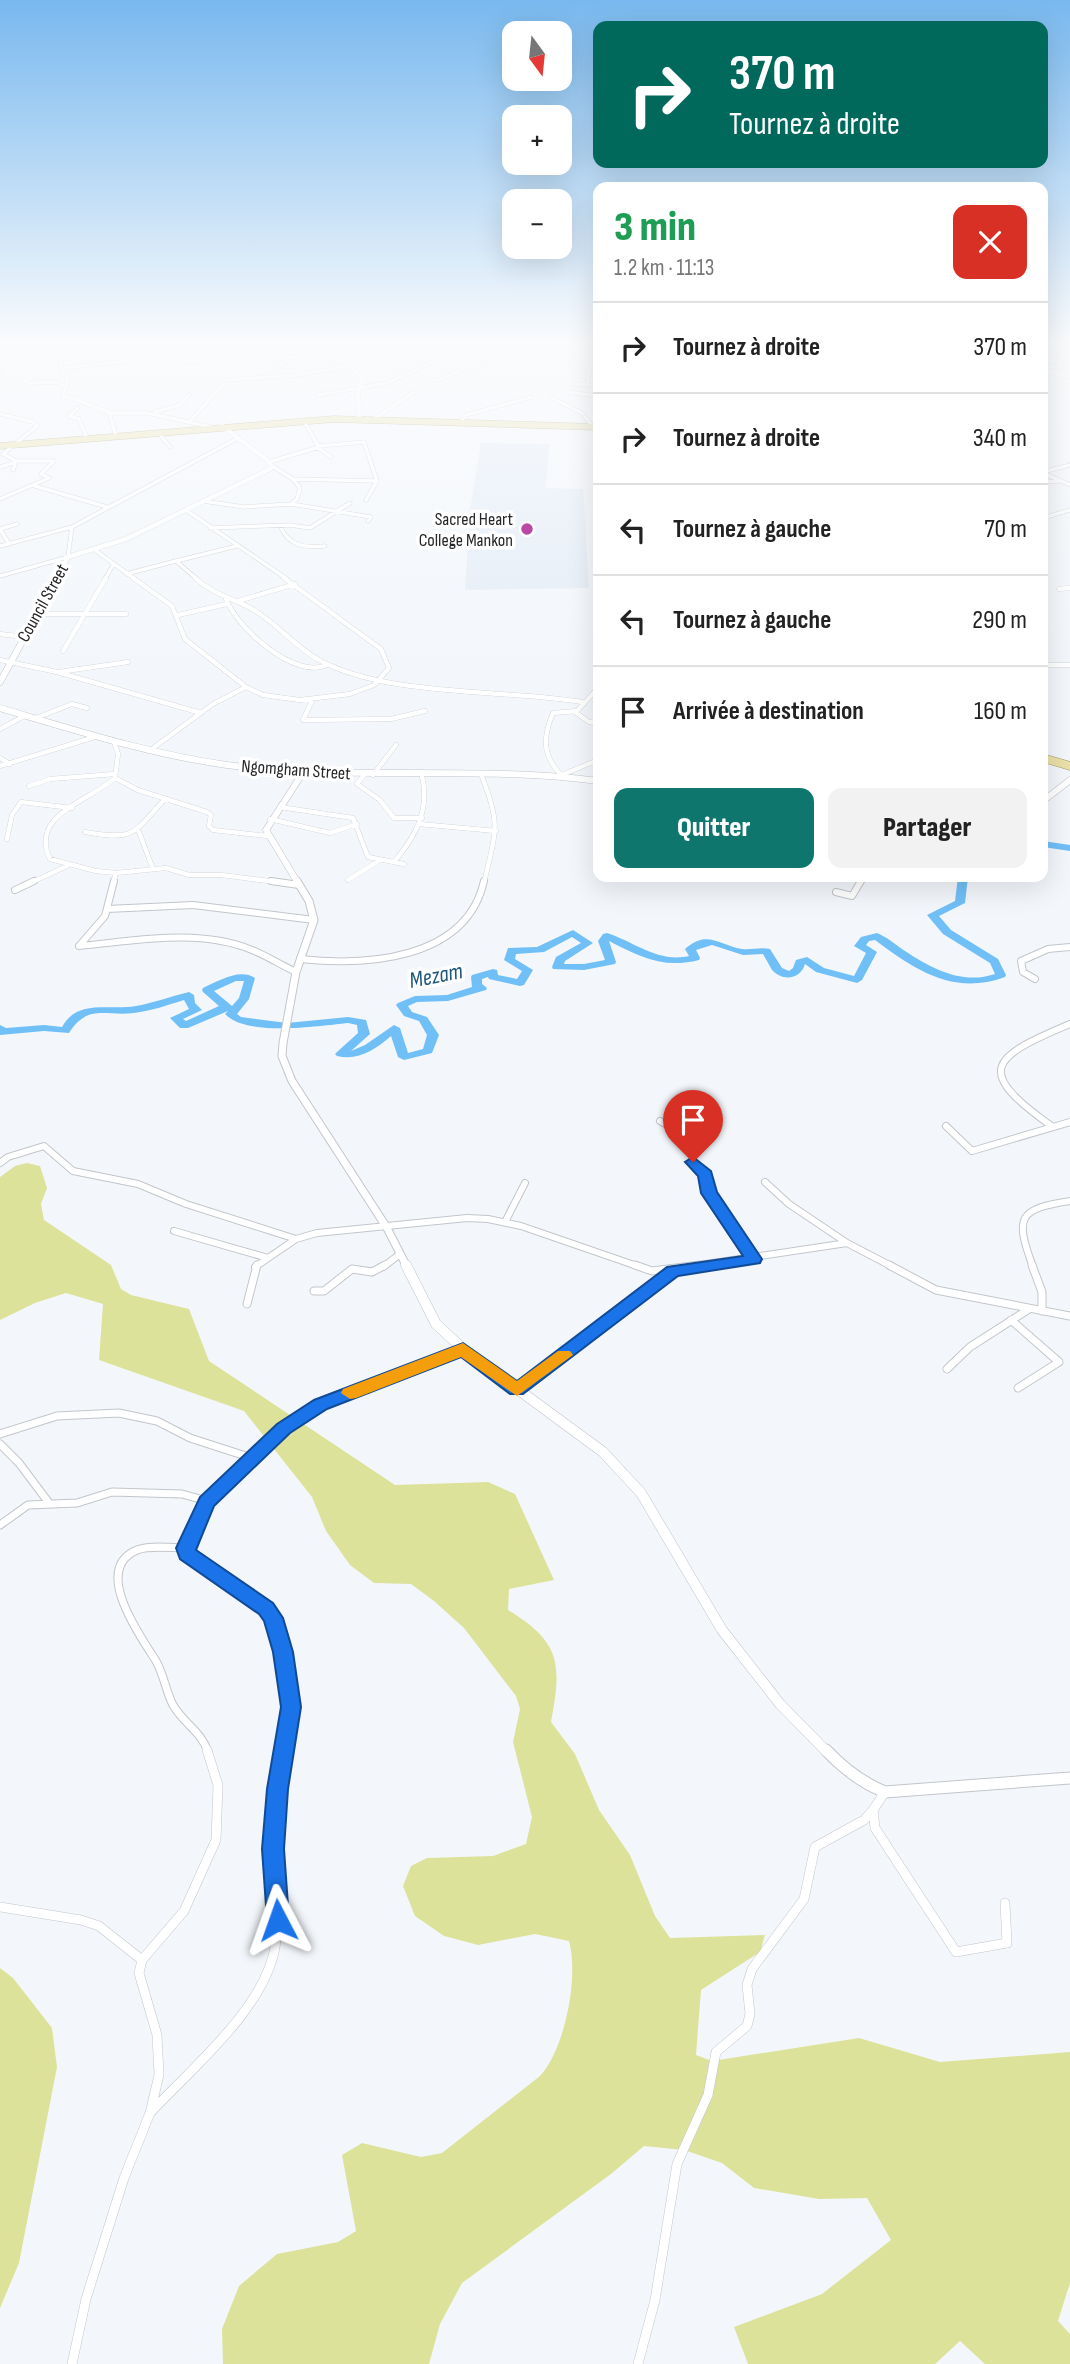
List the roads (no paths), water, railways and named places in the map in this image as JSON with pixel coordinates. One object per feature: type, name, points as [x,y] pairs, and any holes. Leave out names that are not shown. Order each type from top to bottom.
[{"type":"highway","points":[[1048,759],[1070,766]]},
{"type":"main road","name":"Ngomgham Street","points":[[0,708],[98,737],[115,746],[124,745],[227,765],[365,775],[559,775],[593,780]]},
{"type":"main road","points":[[1048,797],[1070,780]]},
{"type":"street","points":[[11,448],[3,454],[15,462]]},
{"type":"street","points":[[0,546],[72,527],[219,448]]},
{"type":"street","points":[[251,448],[293,479],[300,493],[291,503]]},
{"type":"street","points":[[270,464],[314,448]]},
{"type":"street","points":[[320,448],[331,457]]},
{"type":"street","points":[[366,448],[374,466],[377,481],[366,500]]},
{"type":"street","points":[[0,467],[15,462],[53,460],[41,474],[49,478],[0,499]]},
{"type":"street","points":[[13,470],[15,462]]},
{"type":"street","name":"Council Street","points":[[0,682],[68,557],[96,551],[186,510],[270,464]]},
{"type":"street","points":[[1048,471],[1070,465]]},
{"type":"street","points":[[1048,474],[1070,485]]},
{"type":"street","points":[[293,479],[377,481]]},
{"type":"street","points":[[1048,482],[1061,481]]},
{"type":"street","points":[[35,486],[108,508]]},
{"type":"street","points":[[203,501],[251,508],[291,503],[335,513],[371,517],[368,521]]},
{"type":"street","points":[[210,528],[310,528],[350,503]]},
{"type":"street","points":[[96,551],[172,606],[178,615],[181,635],[246,687],[279,699],[313,699],[364,690],[380,680],[389,668],[381,649],[295,584],[186,510]]},
{"type":"street","points":[[1048,517],[1070,510]]},
{"type":"street","points":[[9,544],[0,529],[17,524]]},
{"type":"street","points":[[280,526],[284,537],[302,548],[325,546]]},
{"type":"street","points":[[0,576],[68,557],[72,527]]},
{"type":"street","points":[[126,574],[237,546]]},
{"type":"street","points":[[176,561],[227,602],[232,614],[294,665],[313,670],[327,664]]},
{"type":"street","points":[[63,651],[113,565]]},
{"type":"street","points":[[178,615],[295,584]]},
{"type":"street","points":[[1059,589],[1070,588]]},
{"type":"street","points":[[236,601],[262,615],[327,664],[380,680],[517,691],[582,702]]},
{"type":"street","points":[[37,614],[126,614]]},
{"type":"street","points":[[0,634],[24,637]]},
{"type":"street","points":[[0,660],[57,672],[201,713]]},
{"type":"street","points":[[57,672],[128,662]]},
{"type":"street","points":[[1048,665],[1070,665]]},
{"type":"street","points":[[149,751],[201,713],[246,687]]},
{"type":"street","points":[[575,712],[593,692]]},
{"type":"street","points":[[313,699],[303,720],[391,719],[425,711]]},
{"type":"street","points":[[36,718],[72,704],[87,708]]},
{"type":"street","points":[[593,722],[575,712],[553,713],[545,731],[545,754],[559,775],[593,762]]},
{"type":"street","points":[[0,729],[26,715]]},
{"type":"street","points":[[0,766],[98,737]]},
{"type":"street","points":[[115,746],[115,776],[104,790],[49,824],[41,842],[50,859],[67,866],[116,873],[166,868],[189,876],[221,875],[299,885]]},
{"type":"street","points":[[373,775],[396,746]]},
{"type":"street","points":[[0,758],[10,764]]},
{"type":"street","points":[[304,771],[270,819],[266,830],[282,852],[314,920],[296,972],[282,1056],[285,1070],[387,1228],[436,1324],[463,1349],[603,1452],[641,1493],[722,1630],[780,1704],[841,1766],[886,1792],[1070,1778]]},
{"type":"street","points":[[365,775],[357,784],[380,800],[394,818],[496,831]]},
{"type":"street","points":[[29,786],[50,779],[115,776],[165,799],[207,812],[211,815],[209,826],[213,830],[268,836]]},
{"type":"street","points":[[394,862],[407,848],[421,821],[428,796],[422,776]]},
{"type":"street","points":[[300,959],[338,965],[395,959],[419,951],[457,927],[467,917],[489,875],[490,855],[496,831],[482,777]]},
{"type":"street","points":[[85,832],[119,838],[139,832],[151,813],[165,799]]},
{"type":"street","points":[[7,839],[12,815],[21,802],[72,808]]},
{"type":"street","points":[[280,807],[353,818],[366,855],[404,864]]},
{"type":"street","points":[[270,819],[330,833],[357,824]]},
{"type":"street","points":[[139,832],[153,869]]},
{"type":"street","points":[[348,880],[380,860]]},
{"type":"street","points":[[15,891],[67,866]]},
{"type":"street","points":[[116,873],[101,922],[79,946],[174,937],[201,938],[250,949],[296,972]]},
{"type":"street","points":[[836,892],[852,896],[861,882]]},
{"type":"street","points":[[107,909],[193,905],[314,920]]},
{"type":"street","points":[[1035,979],[1023,972],[1021,961],[1048,949],[1070,947]]},
{"type":"street","points":[[1053,1127],[1011,1095],[998,1076],[999,1067],[1013,1049],[1070,1024]]},
{"type":"street","points":[[660,1121],[691,1139],[693,1162],[706,1174],[709,1193],[754,1259]]},
{"type":"street","points":[[946,1126],[972,1151],[1070,1122]]},
{"type":"street","points":[[0,1163],[8,1157],[44,1146],[73,1171],[138,1184],[186,1204],[296,1239]]},
{"type":"street","points":[[765,1182],[789,1204],[847,1243],[936,1290],[1070,1316]]},
{"type":"street","points":[[505,1222],[525,1183]]},
{"type":"street","points":[[1042,1311],[1042,1293],[1029,1258],[1029,1248],[1023,1239],[1024,1224],[1030,1209],[1034,1207],[1070,1202]]},
{"type":"street","points":[[247,1304],[253,1270],[296,1239],[317,1233],[467,1218],[505,1222],[637,1269],[673,1271],[847,1243]]},
{"type":"street","points":[[174,1231],[268,1258]]},
{"type":"street","points":[[313,1291],[324,1291],[352,1269],[364,1275],[370,1274],[400,1254]]},
{"type":"street","points":[[517,1390],[673,1271]]},
{"type":"street","points":[[947,1369],[970,1347],[1028,1309]]},
{"type":"street","points":[[1011,1320],[1059,1362],[1018,1388]]},
{"type":"street","points":[[150,2113],[241,2016],[262,1983],[275,1950],[278,1920],[273,1849],[277,1789],[291,1707],[280,1634],[266,1609],[196,1562],[187,1554],[185,1548],[207,1502],[284,1429],[320,1405],[463,1349]]},
{"type":"street","points":[[0,1434],[22,1424],[44,1419],[112,1413],[159,1422],[181,1434],[252,1458]]},
{"type":"street","points":[[0,1444],[49,1503]]},
{"type":"street","points":[[0,1525],[28,1505],[76,1503],[112,1492],[129,1490],[182,1494],[207,1502]]},
{"type":"street","points":[[72,2364],[86,2299],[124,2178],[150,2113],[159,2075],[157,2035],[139,1973],[142,1960],[184,1911],[216,1840],[218,1785],[201,1733],[174,1707],[164,1687],[157,1663],[134,1629],[117,1583],[119,1570],[127,1557],[138,1549],[185,1548]]},
{"type":"street","points":[[638,2364],[654,2300],[677,2164],[708,2095],[716,2052],[747,2026],[751,2005],[747,1981],[752,1969],[794,1917],[805,1896],[811,1856],[815,1847],[869,1818],[886,1792]]},
{"type":"street","points":[[873,1810],[875,1828],[956,1952],[1007,1943],[1005,1903]]},
{"type":"street","points":[[0,1907],[81,1920],[99,1926],[142,1960]]},
{"type":"waterway","name":"Mezam","points":[[1048,845],[1070,848]]},
{"type":"waterway","name":"Mezam","points":[[0,1028],[2,1032],[44,1028],[65,1031],[70,1021],[86,1012],[134,1010],[189,995],[190,1004],[196,1010],[176,1018],[184,1026],[227,1007],[207,990],[234,978],[250,978],[244,999],[231,1014],[238,1020],[287,1026],[348,1020],[362,1022],[364,1034],[341,1054],[348,1055],[369,1047],[394,1028],[404,1057],[428,1051],[433,1035],[423,1019],[408,1014],[402,1005],[415,999],[448,998],[482,988],[477,986],[476,977],[493,972],[493,977],[520,983],[528,970],[509,960],[512,950],[540,950],[573,933],[588,943],[560,959],[557,967],[584,967],[611,962],[603,941],[607,936],[638,952],[660,959],[683,961],[695,958],[690,949],[712,942],[743,952],[766,951],[778,970],[790,975],[798,970],[800,962],[807,960],[820,970],[857,980],[872,952],[859,946],[865,939],[877,936],[936,973],[969,982],[985,981],[1001,975],[994,961],[947,932],[932,915],[960,903],[962,882]]},
{"type":"place","name":"Sacred Heart College Mankon","points":[[527,529]]}]
